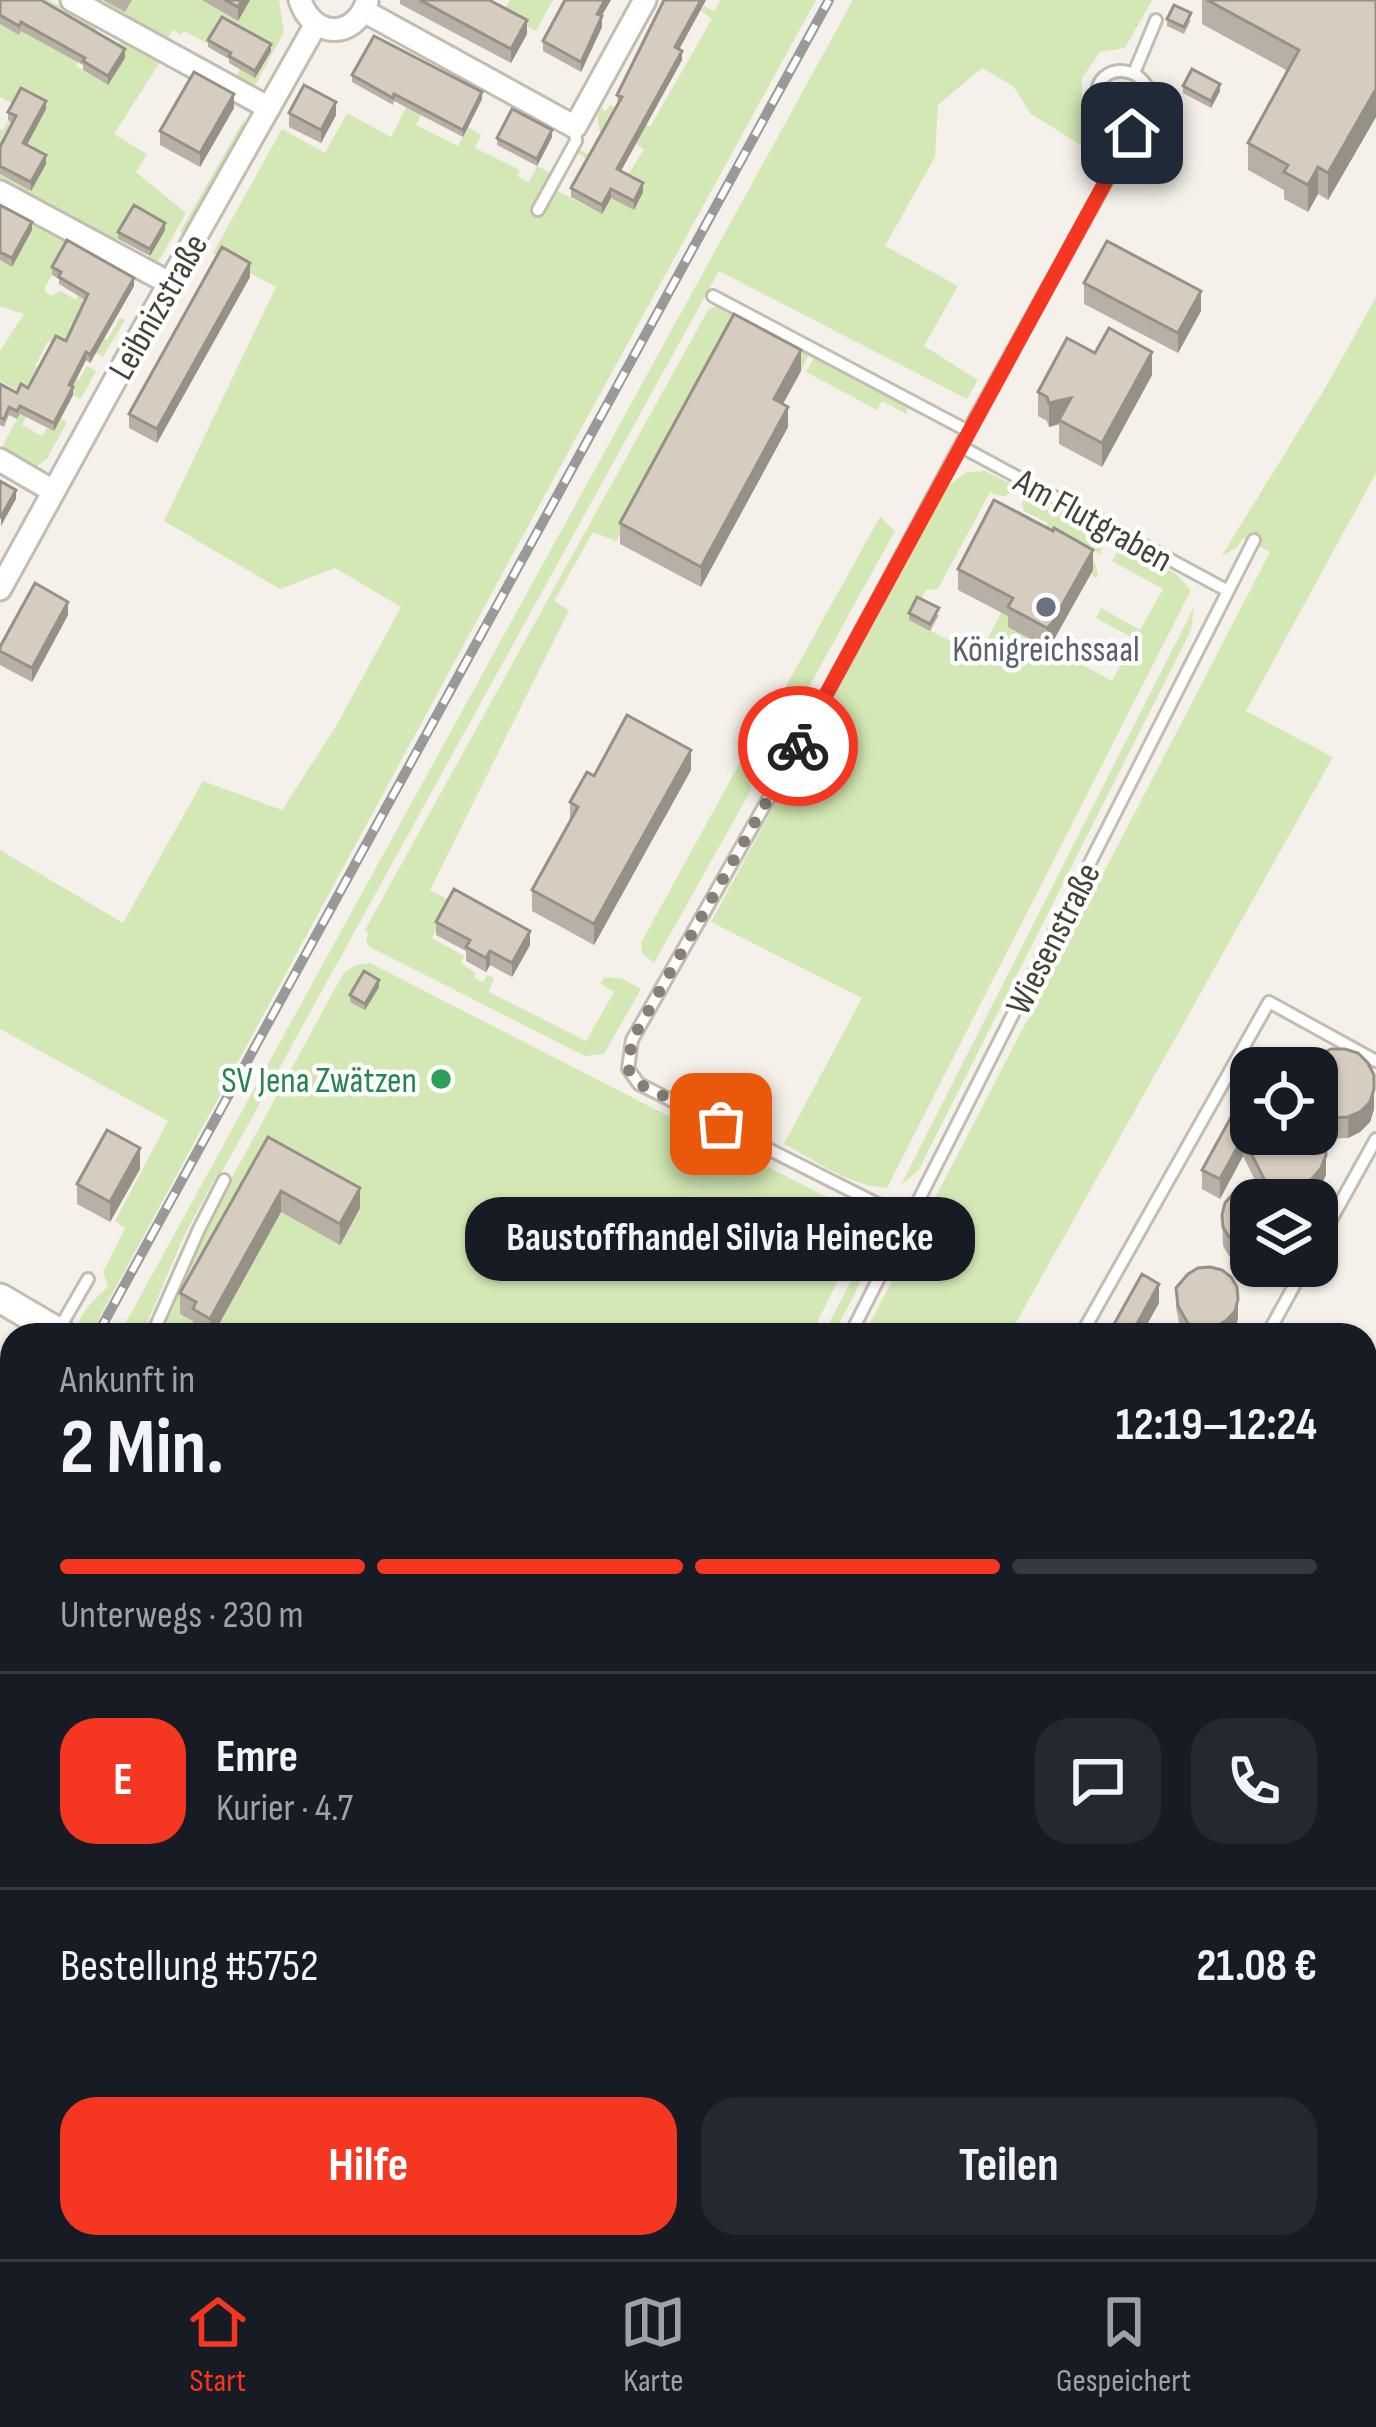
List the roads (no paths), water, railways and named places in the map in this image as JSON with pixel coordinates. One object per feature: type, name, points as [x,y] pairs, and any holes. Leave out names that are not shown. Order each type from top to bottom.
[{"type":"street","points":[[72,0],[269,108]]},
{"type":"street","points":[[300,0],[305,13],[326,28],[341,29],[356,22],[366,5],[575,127],[645,0]]},
{"type":"street","name":"Leibnizstraße","points":[[0,590],[316,24]]},
{"type":"street","points":[[0,192],[171,284]]},
{"type":"street","points":[[0,460],[53,491]]},
{"type":"street","points":[[0,1298],[43,1323]]},
{"type":"lane","points":[[1134,73],[1156,20]]},
{"type":"lane","points":[[909,1220],[639,1084],[628,1069],[632,1040],[1142,117],[1149,98],[1147,86],[1124,70],[1112,72],[1097,90],[1102,137],[1114,164]]},
{"type":"lane","points":[[538,210],[576,141],[575,127]]},
{"type":"lane","points":[[713,296],[968,431]]},
{"type":"lane","name":"Am Flutgraben","points":[[960,446],[1228,592]]},
{"type":"lane","name":"Wiesenstraße","points":[[856,1323],[1254,540]]},
{"type":"lane","points":[[1089,1323],[1269,1002],[1376,1061]]},
{"type":"lane","points":[[1338,1207],[1376,1139]]},
{"type":"lane","points":[[157,1323],[224,1180]]},
{"type":"lane","points":[[65,1323],[88,1279]]},
{"type":"lane","points":[[1274,1323],[1293,1287]]},
{"type":"railway","points":[[104,1323],[829,0]]},
{"type":"place","name":"Königreichssaal","points":[[1046,607]]},
{"type":"place","name":"SV Jena Zwätzen","points":[[441,1079]]},
{"type":"place","name":"Baustoffhandel Silvia Heinecke","points":[[721,1124]]}]
